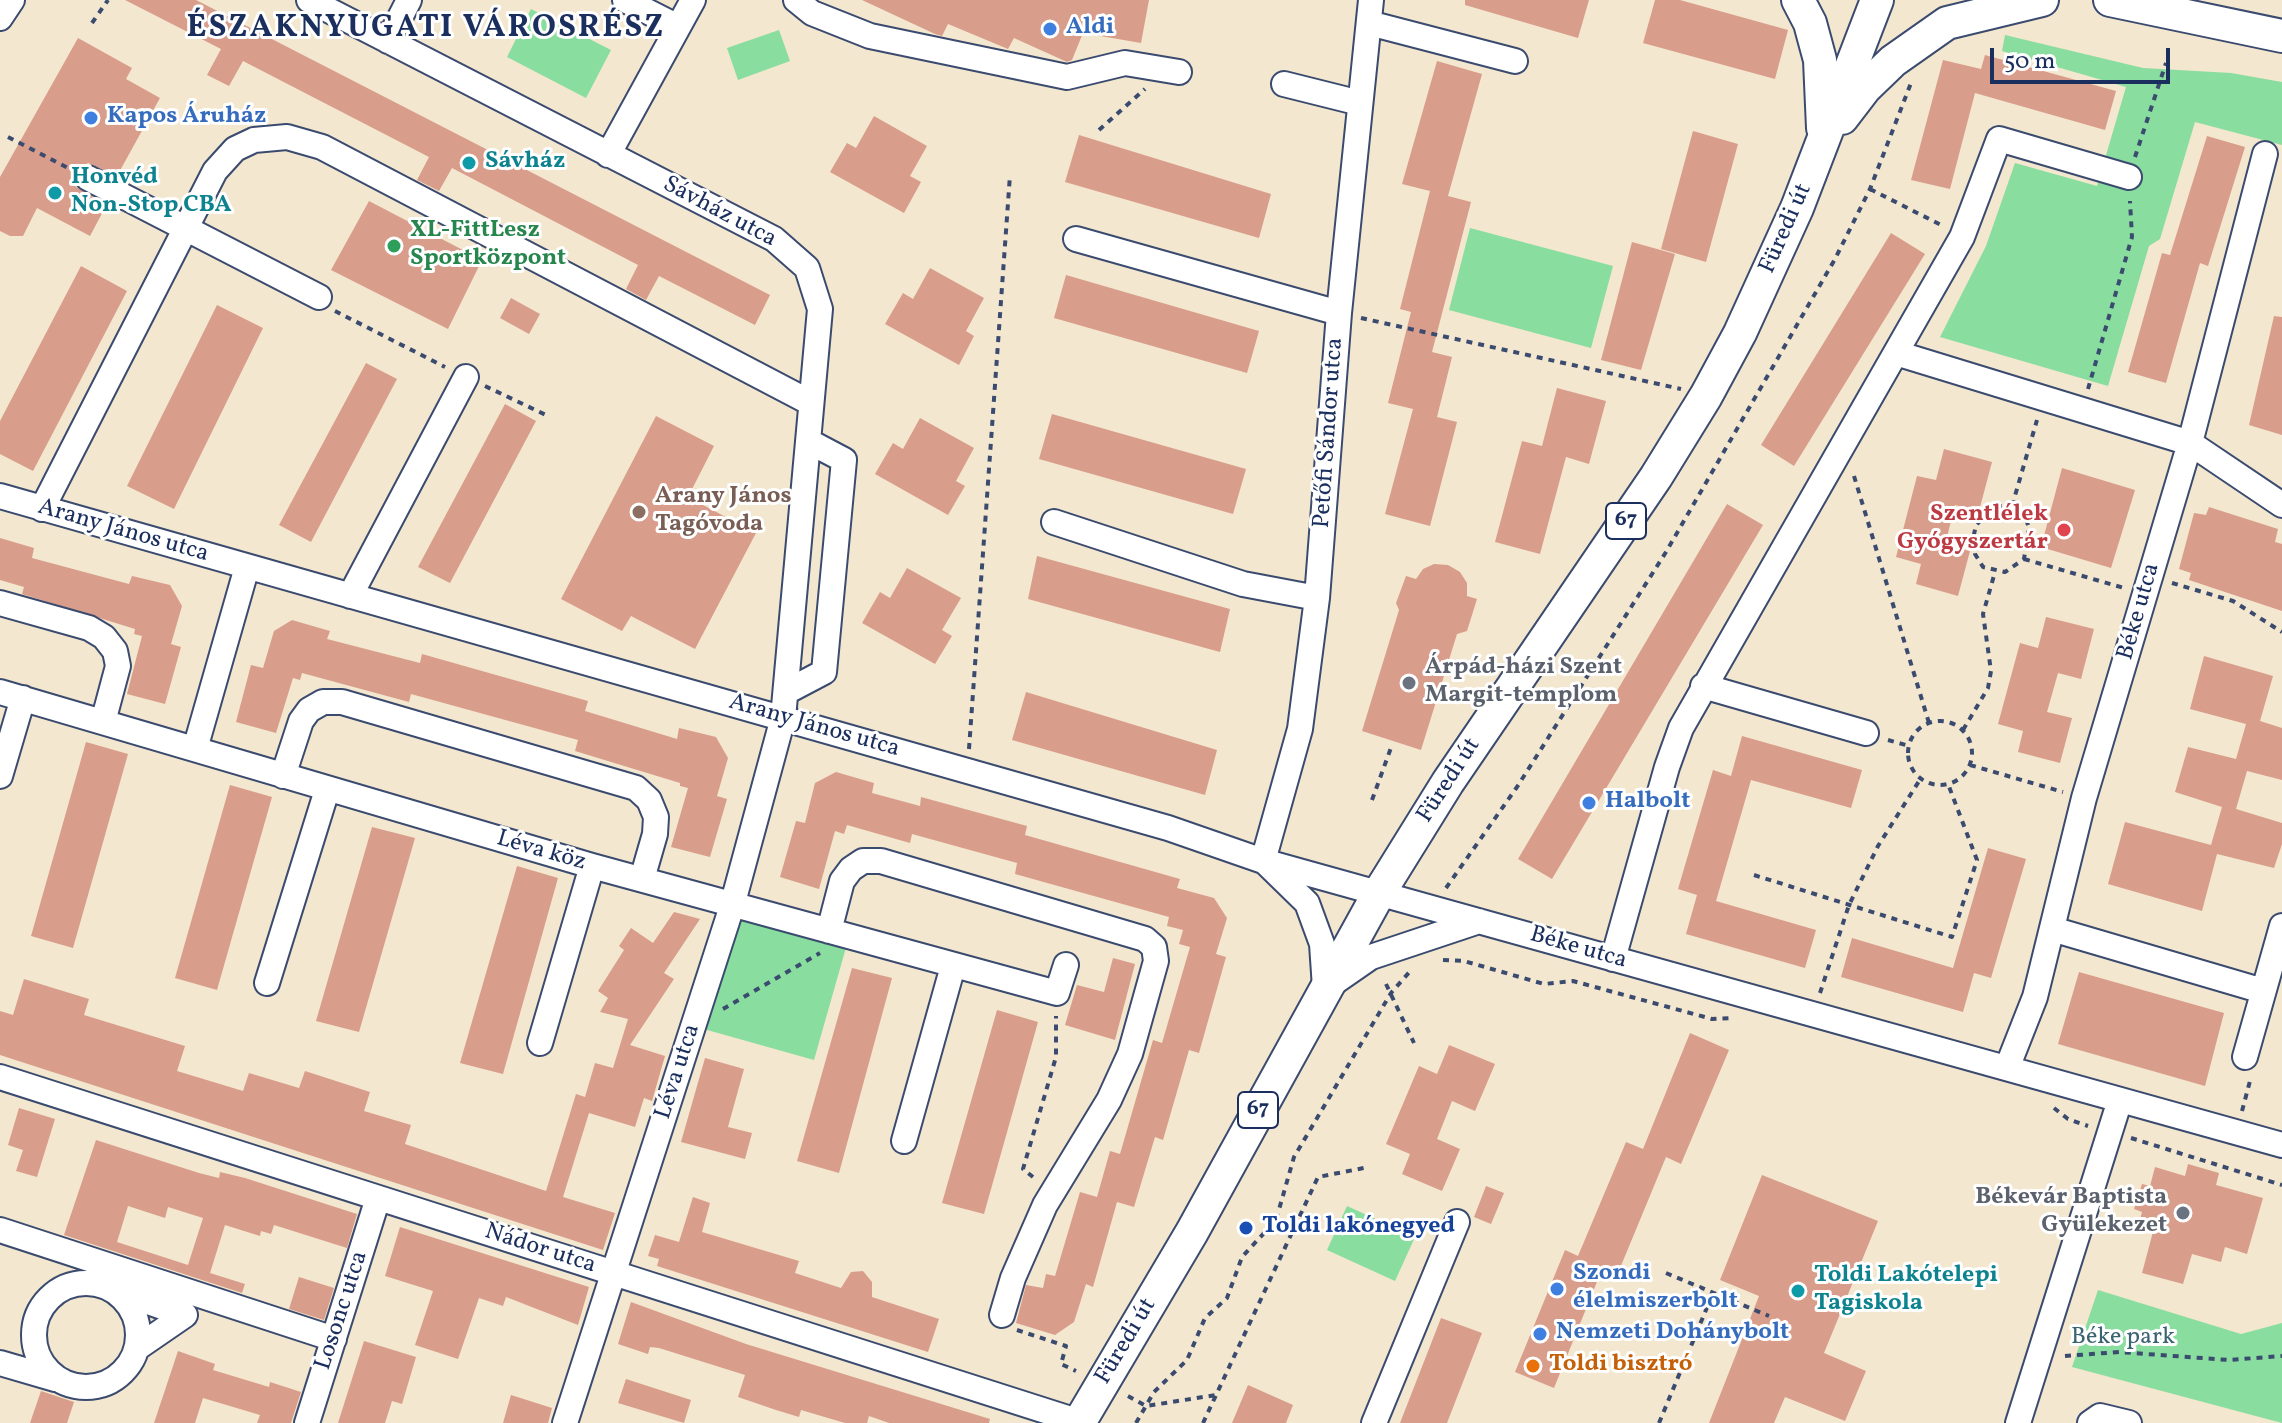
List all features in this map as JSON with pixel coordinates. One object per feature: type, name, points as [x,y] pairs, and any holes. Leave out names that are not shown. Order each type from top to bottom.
[{"type":"main road","points":[[1798,0],[1810,23],[1820,60],[1824,143]]},
{"type":"main road","name":"67","points":[[1824,143],[1877,0]]},
{"type":"main road","points":[[1824,143],[1865,88],[1893,61],[1947,23],[2042,0]]},
{"type":"main road","points":[[2110,0],[2282,36]]},
{"type":"main road","name":"Füredi út","points":[[1079,1422],[1192,1232],[1379,893],[1448,782],[1656,477],[1706,396],[1740,333],[1824,143]]},
{"type":"street","points":[[0,18],[12,0]]},
{"type":"street","name":"Sávház utca","points":[[309,0],[774,239],[807,268],[820,309],[783,718]]},
{"type":"street","points":[[388,41],[409,0]]},
{"type":"street","points":[[625,0],[678,27]]},
{"type":"street","points":[[608,155],[693,0]]},
{"type":"street","points":[[796,0],[812,13],[870,36],[1067,77],[1125,63],[1179,72]]},
{"type":"street","points":[[1370,12],[1515,61]]},
{"type":"street","name":"Petőfi Sándor utca","points":[[1263,861],[1300,729],[1317,598],[1339,313],[1370,12]]},
{"type":"street","points":[[1284,84],[1360,103]]},
{"type":"street","points":[[42,509],[215,171],[235,149],[254,140],[287,137],[322,147],[811,403]]},
{"type":"street","points":[[1613,959],[1667,767],[1703,686],[1962,237],[1999,139],[2129,177]]},
{"type":"street","name":"Béke utca","points":[[2007,1068],[2035,997],[2084,798],[2190,443],[2265,154]]},
{"type":"street","points":[[88,178],[319,297]]},
{"type":"street","points":[[1076,239],[1339,313]]},
{"type":"street","points":[[1896,353],[2190,443],[2282,505]]},
{"type":"street","points":[[350,596],[466,377]]},
{"type":"street","points":[[786,692],[824,672],[844,460],[808,441]]},
{"type":"street","name":"Arany János utca","points":[[0,496],[1168,828],[1263,861],[1379,893]]},
{"type":"street","points":[[1054,522],[1243,584],[1317,598]]},
{"type":"street","points":[[195,749],[247,567]]},
{"type":"street","points":[[0,603],[89,628],[104,637],[115,651],[118,666],[103,722]]},
{"type":"street","points":[[1703,686],[1866,733]]},
{"type":"street","points":[[0,776],[11,695]]},
{"type":"street","name":"Léva köz","points":[[11,695],[327,790],[732,906],[1057,993]]},
{"type":"street","points":[[283,776],[301,721],[309,710],[323,702],[342,702],[636,788],[649,800],[656,817],[655,834],[642,879]]},
{"type":"street","name":"Léva utca","points":[[565,1423],[732,906],[783,718]]},
{"type":"street","points":[[267,983],[327,790]]},
{"type":"street","points":[[839,934],[842,881],[851,869],[863,861],[881,861],[1145,939],[1154,947],[1156,961],[1130,1054],[1109,1100],[1045,1205],[1013,1278],[1007,1322]]},
{"type":"street","points":[[1263,861],[1307,903],[1322,944],[1325,988]]},
{"type":"street","points":[[540,1043],[592,866]]},
{"type":"street","name":"Béke utca","points":[[1379,893],[2282,1145]]},
{"type":"street","points":[[1325,988],[1371,957],[1479,921]]},
{"type":"street","points":[[2249,1066],[2263,991],[2282,926]]},
{"type":"street","points":[[2052,929],[2263,991]]},
{"type":"street","points":[[1057,993],[1066,965]]},
{"type":"street","points":[[904,1141],[953,966]]},
{"type":"street","name":"Nádor utca","points":[[0,1077],[1079,1422]]},
{"type":"street","points":[[2018,1423],[2120,1100]]},
{"type":"street","name":"Losonc utca","points":[[307,1423],[378,1198]]},
{"type":"street","points":[[1374,1423],[1457,1222]]},
{"type":"street","points":[[0,1230],[101,1286],[134,1313],[137,1348]]},
{"type":"street","points":[[59,1261],[194,1302],[334,1339]]},
{"type":"street","points":[[0,1363],[33,1332],[59,1261]]},
{"type":"street","points":[[45,1301],[67,1287],[101,1286],[194,1302]]},
{"type":"street","points":[[0,1363],[85,1388],[102,1385],[118,1377],[137,1348],[194,1302]]},
{"type":"street","points":[[33,1332],[41,1363],[55,1379]]},
{"type":"street","points":[[2090,1423],[2100,1416],[2129,1423]]},
{"type":"path","points":[[92,23],[108,0]]},
{"type":"path","points":[[2081,411],[2132,237],[2129,177],[2166,63]]},
{"type":"path","points":[[1099,130],[1145,89],[1150,67]]},
{"type":"path","points":[[1433,908],[1517,787],[1666,552],[1835,259],[1870,189],[1915,75]]},
{"type":"path","points":[[8,137],[88,178]]},
{"type":"path","points":[[967,771],[978,662],[1010,175]]},
{"type":"path","points":[[1870,189],[1962,237]]},
{"type":"path","points":[[319,297],[325,306],[548,416]]},
{"type":"path","points":[[1339,313],[1706,396]]},
{"type":"path","points":[[2012,506],[2042,400]]},
{"type":"path","points":[[1844,441],[1929,723]]},
{"type":"path","points":[[2024,559],[2029,528],[2025,516],[2012,506],[1996,506],[1976,525],[1975,554],[1983,567],[2005,572],[2024,559],[2233,601],[2282,632]]},
{"type":"path","points":[[1963,730],[1988,688],[1991,671],[1983,614],[1995,572]]},
{"type":"path","points":[[1947,721],[1963,730],[1972,746],[1970,765],[1957,780],[1948,784],[1921,778],[1910,763],[1909,746],[1920,728],[1929,723],[1947,721]]},
{"type":"path","points":[[1372,800],[1392,745]]},
{"type":"path","points":[[1970,765],[2084,798]]},
{"type":"path","points":[[1813,1014],[1849,905],[1878,846],[1921,778]]},
{"type":"path","points":[[1754,875],[1952,937],[1977,860],[1948,784]]},
{"type":"path","points":[[693,1026],[839,934]]},
{"type":"path","points":[[1440,960],[1464,961],[1544,984],[1573,981],[1712,1019]]},
{"type":"path","points":[[1136,1423],[1154,1392],[1187,1360],[1205,1318],[1227,1298],[1234,1287],[1242,1257],[1276,1220],[1294,1157],[1391,993],[1418,964]]},
{"type":"path","points":[[1386,984],[1414,1043]]},
{"type":"path","points":[[1023,1169],[1056,1057],[1057,993]]},
{"type":"path","points":[[2236,1132],[2249,1066]]},
{"type":"path","points":[[2068,1119],[2282,1185]]},
{"type":"path","points":[[1203,1423],[1318,1177],[1369,1167]]},
{"type":"path","points":[[1666,1273],[1769,1316]]},
{"type":"path","points":[[1659,1423],[1713,1293]]},
{"type":"path","points":[[1007,1322],[1066,1346],[1061,1364],[1146,1406],[1216,1395]]},
{"type":"path","points":[[2041,1358],[2119,1352],[2229,1360],[2282,1356]]},
{"type":"green space","points":[[531,9],[611,50],[586,98],[507,57]]},
{"type":"green space","points":[[779,30],[790,61],[738,80],[727,48]]},
{"type":"green space","points":[[2005,35],[2143,68],[2231,73],[2282,82],[2282,145],[2195,122],[2160,239],[2149,246],[2108,386],[1940,337],[1986,246],[2015,163],[2097,186],[2126,87],[2002,51]]},
{"type":"green space","points":[[1470,228],[1613,266],[1591,348],[1449,310]]},
{"type":"green space","points":[[732,906],[849,937],[814,1060],[693,1026]]},
{"type":"green space","points":[[1347,1206],[1415,1237],[1395,1281],[1327,1250]]},
{"type":"green space","name":"Béke park","points":[[2098,1290],[2241,1334],[2282,1323],[2282,1423],[2072,1367]]},
{"type":"building","name":"Sávház","points":[[125,0],[196,0],[770,295],[755,325],[659,276],[646,300],[626,289],[638,265],[452,168],[439,191],[417,180],[429,157],[243,61],[229,86],[207,75],[221,49]]},
{"type":"building","name":"Aldi","points":[[862,0],[1149,0],[1141,43],[1083,33],[1072,60],[1067,62],[1014,38],[1008,49],[948,24],[942,36],[935,34]]},
{"type":"building","points":[[1465,0],[1589,0],[1578,38],[1465,5]]},
{"type":"building","points":[[1655,0],[1680,0],[1788,30],[1775,79],[1643,43]]},
{"type":"building","name":"Kapos Áruház","points":[[78,38],[132,68],[126,79],[160,98],[117,176],[88,163],[74,172],[76,187],[107,204],[90,236],[37,208],[23,236],[10,236],[0,231],[0,177]]},
{"type":"building","points":[[1985,55],[2116,91],[2105,130],[1975,93],[1950,189],[1911,180],[1943,60],[1981,69]]},
{"type":"building","points":[[1437,61],[1482,74],[1448,196],[1471,202],[1432,352],[1452,357],[1437,417],[1457,422],[1430,526],[1385,514],[1413,409],[1388,403],[1411,312],[1400,309],[1430,191],[1402,184]]},
{"type":"building","points":[[874,116],[927,146],[910,176],[921,182],[904,213],[830,172],[847,143],[856,148]]},
{"type":"building","points":[[1693,131],[1738,144],[1706,262],[1661,249]]},
{"type":"building","points":[[1079,135],[1271,194],[1259,238],[1065,182]]},
{"type":"building","points":[[2207,136],[2245,147],[2208,266],[2200,263],[2166,383],[2128,372],[2162,253],[2170,255]]},
{"type":"building","points":[[369,201],[482,260],[448,329],[331,270]]},
{"type":"building","points":[[1891,233],[1925,254],[1794,466],[1761,445]]},
{"type":"building","points":[[1632,242],[1675,254],[1641,370],[1601,360]]},
{"type":"building","points":[[81,266],[127,291],[33,471],[0,454],[0,421]]},
{"type":"building","points":[[930,268],[984,298],[966,331],[974,336],[959,365],[885,324],[903,293],[913,299]]},
{"type":"building","points":[[1066,275],[1259,331],[1247,373],[1054,318]]},
{"type":"building","points":[[511,298],[540,314],[529,334],[500,318]]},
{"type":"building","points":[[217,305],[263,328],[174,509],[127,486]]},
{"type":"building","points":[[2274,316],[2282,317],[2282,435],[2249,425]]},
{"type":"building","points":[[366,363],[397,379],[311,542],[279,525]]},
{"type":"building","points":[[1557,388],[1606,401],[1589,464],[1566,457],[1540,554],[1495,542],[1522,441],[1542,446]]},
{"type":"building","points":[[505,404],[536,421],[450,583],[418,567]]},
{"type":"building","points":[[1052,414],[1246,469],[1233,514],[1039,459]]},
{"type":"building","points":[[656,416],[714,446],[688,497],[756,533],[695,649],[631,616],[622,631],[561,599]]},
{"type":"building","points":[[920,418],[974,448],[956,481],[965,486],[948,515],[875,474],[893,443],[903,449]]},
{"type":"building","points":[[1944,449],[1992,462],[1979,511],[1955,505],[1945,545],[1970,551],[1958,596],[1916,584],[1921,564],[1896,557],[1917,476],[1936,480]]},
{"type":"building","points":[[2062,468],[2135,490],[2111,568],[2041,547]]},
{"type":"building","points":[[1727,504],[1763,525],[1552,879],[1518,859]]},
{"type":"building","points":[[2209,507],[2278,529],[2275,542],[2282,544],[2282,611],[2189,580],[2191,573],[2179,569],[2194,513],[2206,515]]},
{"type":"building","points":[[0,538],[34,548],[32,558],[129,584],[132,576],[170,585],[182,606],[171,644],[181,647],[165,704],[127,694],[142,636],[134,634],[135,629],[22,594],[24,587],[0,580]]},
{"type":"building","points":[[1037,556],[1230,609],[1220,652],[1028,599]]},
{"type":"building","name":"Árpád-házi Szent Margit-templom","points":[[1434,564],[1448,565],[1460,572],[1467,583],[1467,596],[1477,599],[1467,631],[1457,634],[1421,750],[1362,731],[1399,610],[1396,603],[1406,576],[1416,579],[1423,569]]},
{"type":"building","points":[[907,568],[961,598],[942,630],[952,636],[935,664],[862,623],[880,592],[890,598]]},
{"type":"building","points":[[2046,617],[2094,629],[2081,679],[2058,673],[2047,712],[2072,718],[2060,763],[2018,752],[2023,731],[1998,724],[2020,643],[2038,648]]},
{"type":"building","points":[[292,620],[330,631],[327,639],[420,663],[422,654],[588,701],[585,711],[677,739],[679,728],[716,737],[728,758],[717,796],[727,799],[710,857],[671,847],[688,788],[575,751],[578,740],[411,694],[409,702],[302,673],[300,680],[293,678],[276,733],[236,722],[251,665],[263,668],[274,631]]},
{"type":"building","points":[[2204,656],[2273,676],[2260,721],[2282,728],[2282,780],[2247,771],[2236,809],[2282,823],[2282,844],[2274,868],[2217,854],[2202,911],[2108,884],[2125,822],[2211,845],[2222,807],[2175,792],[2188,747],[2236,759],[2246,724],[2190,709]]},
{"type":"building","points":[[1026,692],[1217,750],[1205,795],[1012,740]]},
{"type":"building","points":[[1742,736],[1862,770],[1851,808],[1751,780],[1716,901],[1816,930],[1805,968],[1686,934],[1697,895],[1678,889],[1713,770],[1731,776]]},
{"type":"building","points":[[86,742],[128,754],[73,948],[31,936]]},
{"type":"building","points":[[836,772],[874,783],[872,793],[920,806],[921,797],[1027,826],[1025,835],[1180,879],[1177,888],[1214,898],[1227,918],[1216,954],[1226,957],[1199,1053],[1189,1050],[1163,1140],[1155,1137],[1134,1207],[1117,1202],[1093,1287],[1086,1284],[1074,1322],[1055,1335],[1016,1323],[1026,1285],[1043,1288],[1046,1274],[1055,1276],[1080,1192],[1097,1197],[1110,1151],[1120,1154],[1153,1040],[1162,1043],[1190,947],[1179,944],[1183,930],[1167,926],[1169,917],[1015,874],[1017,863],[912,834],[910,843],[847,825],[844,834],[835,831],[819,889],[780,877],[796,821],[805,823],[815,783]]},
{"type":"building","points":[[230,785],[272,797],[217,990],[175,978]]},
{"type":"building","points":[[372,827],[415,838],[359,1032],[316,1021]]},
{"type":"building","points":[[1988,848],[2026,859],[1991,978],[1974,973],[1963,1012],[1841,977],[1852,938],[1953,968]]},
{"type":"building","points":[[517,866],[558,878],[503,1074],[460,1063]]},
{"type":"building","points":[[674,912],[700,919],[664,973],[674,979],[630,1045],[665,1056],[652,1101],[644,1098],[635,1127],[589,1113],[563,1197],[615,1213],[603,1250],[0,1055],[0,1011],[13,1015],[24,979],[89,999],[84,1015],[185,1046],[177,1071],[243,1091],[249,1073],[299,1088],[305,1071],[370,1092],[364,1111],[411,1125],[405,1144],[546,1191],[576,1094],[585,1097],[595,1063],[613,1068],[628,1019],[600,1012],[608,998],[598,991],[624,950],[619,946],[631,928],[653,943]]},
{"type":"building","points":[[1113,958],[1135,964],[1115,1040],[1065,1025],[1077,985],[1104,992]]},
{"type":"building","points":[[852,968],[892,978],[839,1173],[797,1161]]},
{"type":"building","points":[[2079,972],[2224,1013],[2205,1086],[2058,1044]]},
{"type":"building","points":[[997,1010],[1038,1022],[984,1214],[942,1203]]},
{"type":"building","points":[[1690,1033],[1729,1050],[1681,1164],[1666,1157],[1618,1273],[1603,1267],[1554,1388],[1515,1372],[1565,1250],[1578,1256],[1626,1142],[1643,1149]]},
{"type":"building","points":[[1449,1045],[1495,1064],[1475,1111],[1452,1101],[1437,1139],[1460,1149],[1442,1191],[1402,1174],[1410,1154],[1386,1144],[1419,1066],[1437,1074]]},
{"type":"building","points":[[705,1058],[744,1069],[728,1127],[752,1133],[745,1159],[681,1142]]},
{"type":"building","points":[[19,1108],[55,1119],[37,1177],[16,1171],[23,1150],[8,1145]]},
{"type":"building","points":[[96,1140],[199,1173],[219,1178],[220,1172],[245,1178],[357,1214],[347,1248],[274,1225],[271,1234],[261,1231],[260,1236],[225,1225],[210,1273],[245,1284],[242,1293],[64,1235]],"holes":[[[128,1206],[165,1218],[168,1207],[203,1218],[188,1265],[117,1242]]]},
{"type":"building","points":[[2188,1164],[2219,1173],[2216,1185],[2263,1198],[2247,1254],[2225,1247],[2221,1262],[2192,1254],[2183,1284],[2142,1273],[2154,1228],[2139,1223],[2142,1212],[2134,1209],[2142,1184],[2150,1186],[2155,1167],[2185,1176]]},
{"type":"building","name":"Toldi Lakótelepi Tagiskola","points":[[1762,1175],[1878,1221],[1824,1353],[1866,1371],[1845,1421],[1785,1397],[1774,1423],[1709,1423],[1759,1296],[1720,1280]]},
{"type":"building","points":[[1486,1186],[1504,1193],[1491,1224],[1474,1217]]},
{"type":"building","points":[[693,1197],[710,1203],[702,1232],[799,1261],[795,1273],[841,1288],[851,1272],[863,1271],[872,1282],[872,1297],[939,1319],[928,1352],[657,1266],[659,1259],[648,1256],[655,1235],[679,1242]]},
{"type":"building","points":[[400,1227],[589,1287],[578,1325],[506,1297],[503,1306],[479,1298],[458,1359],[415,1345],[433,1291],[385,1276]]},
{"type":"building","points":[[299,1277],[334,1288],[324,1320],[289,1309]]},
{"type":"building","points":[[631,1302],[746,1344],[990,1419],[989,1423],[889,1423],[869,1416],[867,1423],[845,1423],[801,1410],[799,1417],[776,1410],[738,1397],[745,1375],[659,1348],[650,1347],[648,1354],[618,1344]]},
{"type":"building","points":[[1441,1318],[1482,1333],[1447,1423],[1400,1423]]},
{"type":"building","points":[[364,1341],[416,1357],[402,1404],[392,1401],[385,1423],[338,1423]]},
{"type":"building","points":[[178,1351],[215,1364],[213,1370],[269,1387],[270,1382],[301,1392],[291,1423],[257,1423],[260,1415],[203,1398],[195,1423],[154,1423]]},
{"type":"building","points":[[626,1379],[691,1400],[684,1423],[618,1403]]},
{"type":"building","points":[[1248,1385],[1293,1405],[1286,1423],[1232,1423]]},
{"type":"building","points":[[41,1391],[74,1402],[67,1423],[30,1423]]},
{"type":"building","points":[[511,1395],[552,1408],[548,1423],[503,1423]]},
{"type":"place","name":"Aldi","points":[[1050,29]]},
{"type":"place","name":"Kapos Áruház","points":[[91,118]]},
{"type":"place","name":"Sávház","points":[[469,163]]},
{"type":"place","name":"Honvéd Non-Stop CBA","points":[[55,193]]},
{"type":"place","name":"XL-FittLesz Sportközpont","points":[[394,246]]},
{"type":"place","name":"Arany János Tagóvoda","points":[[639,512]]},
{"type":"place","name":"Szentlélek Gyógyszertár","points":[[2064,530]]},
{"type":"place","name":"Árpád-házi Szent Margit-templom","points":[[1409,683]]},
{"type":"place","name":"Halbolt","points":[[1589,803]]},
{"type":"place","name":"Békevár Baptista Gyülekezet","points":[[2183,1213]]},
{"type":"place","name":"Toldi lakónegyed","points":[[1246,1228]]},
{"type":"place","name":"Szondi élelmiszerbolt","points":[[1557,1289]]},
{"type":"place","name":"Toldi Lakótelepi Tagiskola","points":[[1798,1291]]},
{"type":"place","name":"Nemzeti Dohánybolt","points":[[1540,1334]]},
{"type":"place","name":"Toldi bisztró","points":[[1533,1366]]},
{"type":"district","name":"ÉSZAKNYUGATI VÁROSRÉSZ","points":[[426,30]]}]
